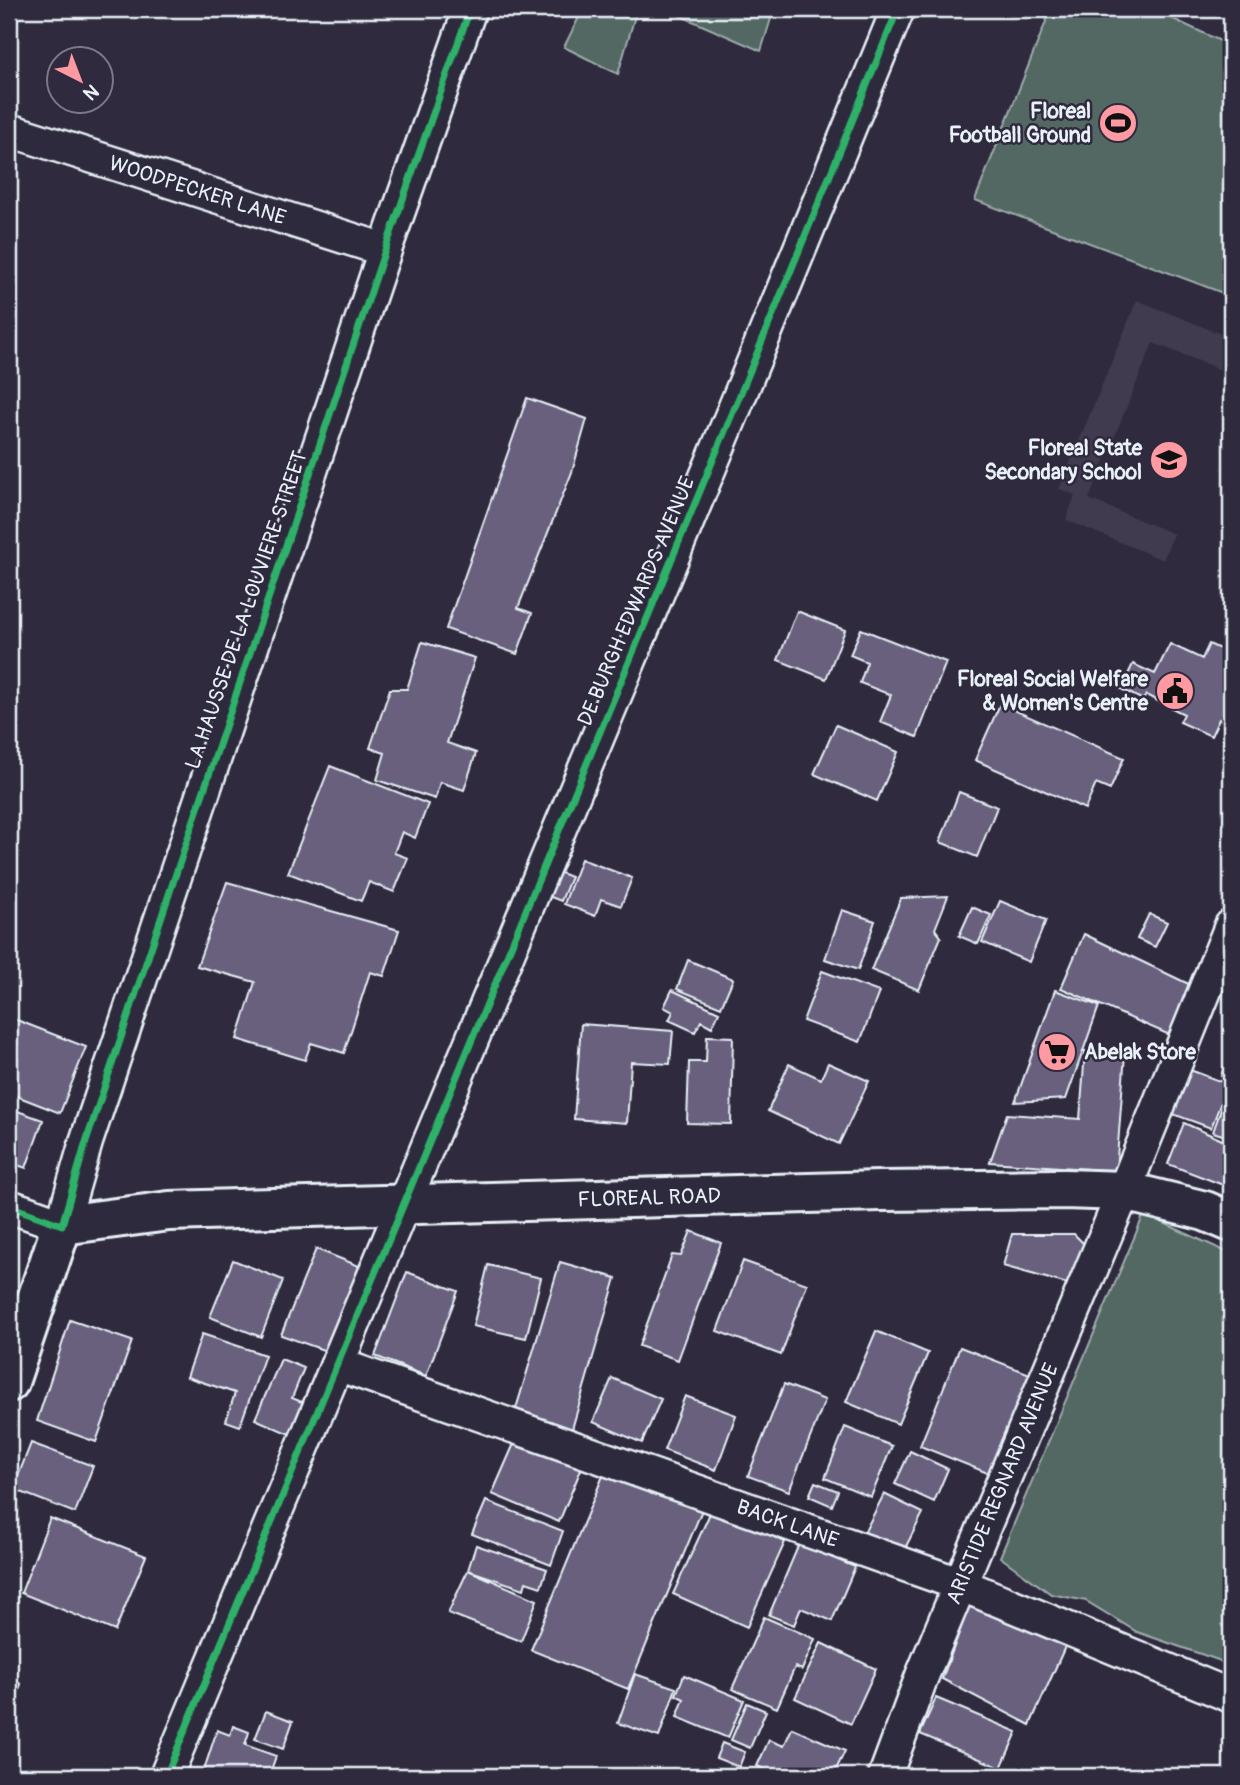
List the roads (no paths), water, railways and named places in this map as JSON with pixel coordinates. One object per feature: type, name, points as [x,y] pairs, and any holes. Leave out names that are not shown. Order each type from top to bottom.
[{"type":"main road","name":"FLOREAL ROAD","points":[[62,1225],[169,1211],[880,1191],[1063,1189],[1125,1191],[1205,1211],[1231,1222]]},
{"type":"main road","points":[[9,1382],[62,1225]]},
{"type":"street","name":"LA HAUSSE DE LA LOUVIERE STREET","points":[[62,1225],[86,1142],[385,250],[470,9]]},
{"type":"street","name":"DE BURGH EDWARDS AVENUE","points":[[166,1776],[898,9]]},
{"type":"street","name":"WOODPECKER LANE","points":[[9,130],[385,250]]},
{"type":"street","name":"ARISTIDE REGNARD AVENUE","points":[[885,1776],[922,1676],[1125,1191],[1231,926]]},
{"type":"street","points":[[9,1206],[62,1225]]},
{"type":"street","name":"BACK LANE","points":[[337,1364],[962,1585],[1231,1696]]},
{"type":"place","name":"Floreal Football Ground","points":[[1118,123]]},
{"type":"place","name":"Floreal State Secondary School","points":[[1169,460]]},
{"type":"place","name":"Floreal Social Welfare & Women's Centre","points":[[1175,691]]},
{"type":"place","name":"Abelak Store","points":[[1057,1052]]}]
